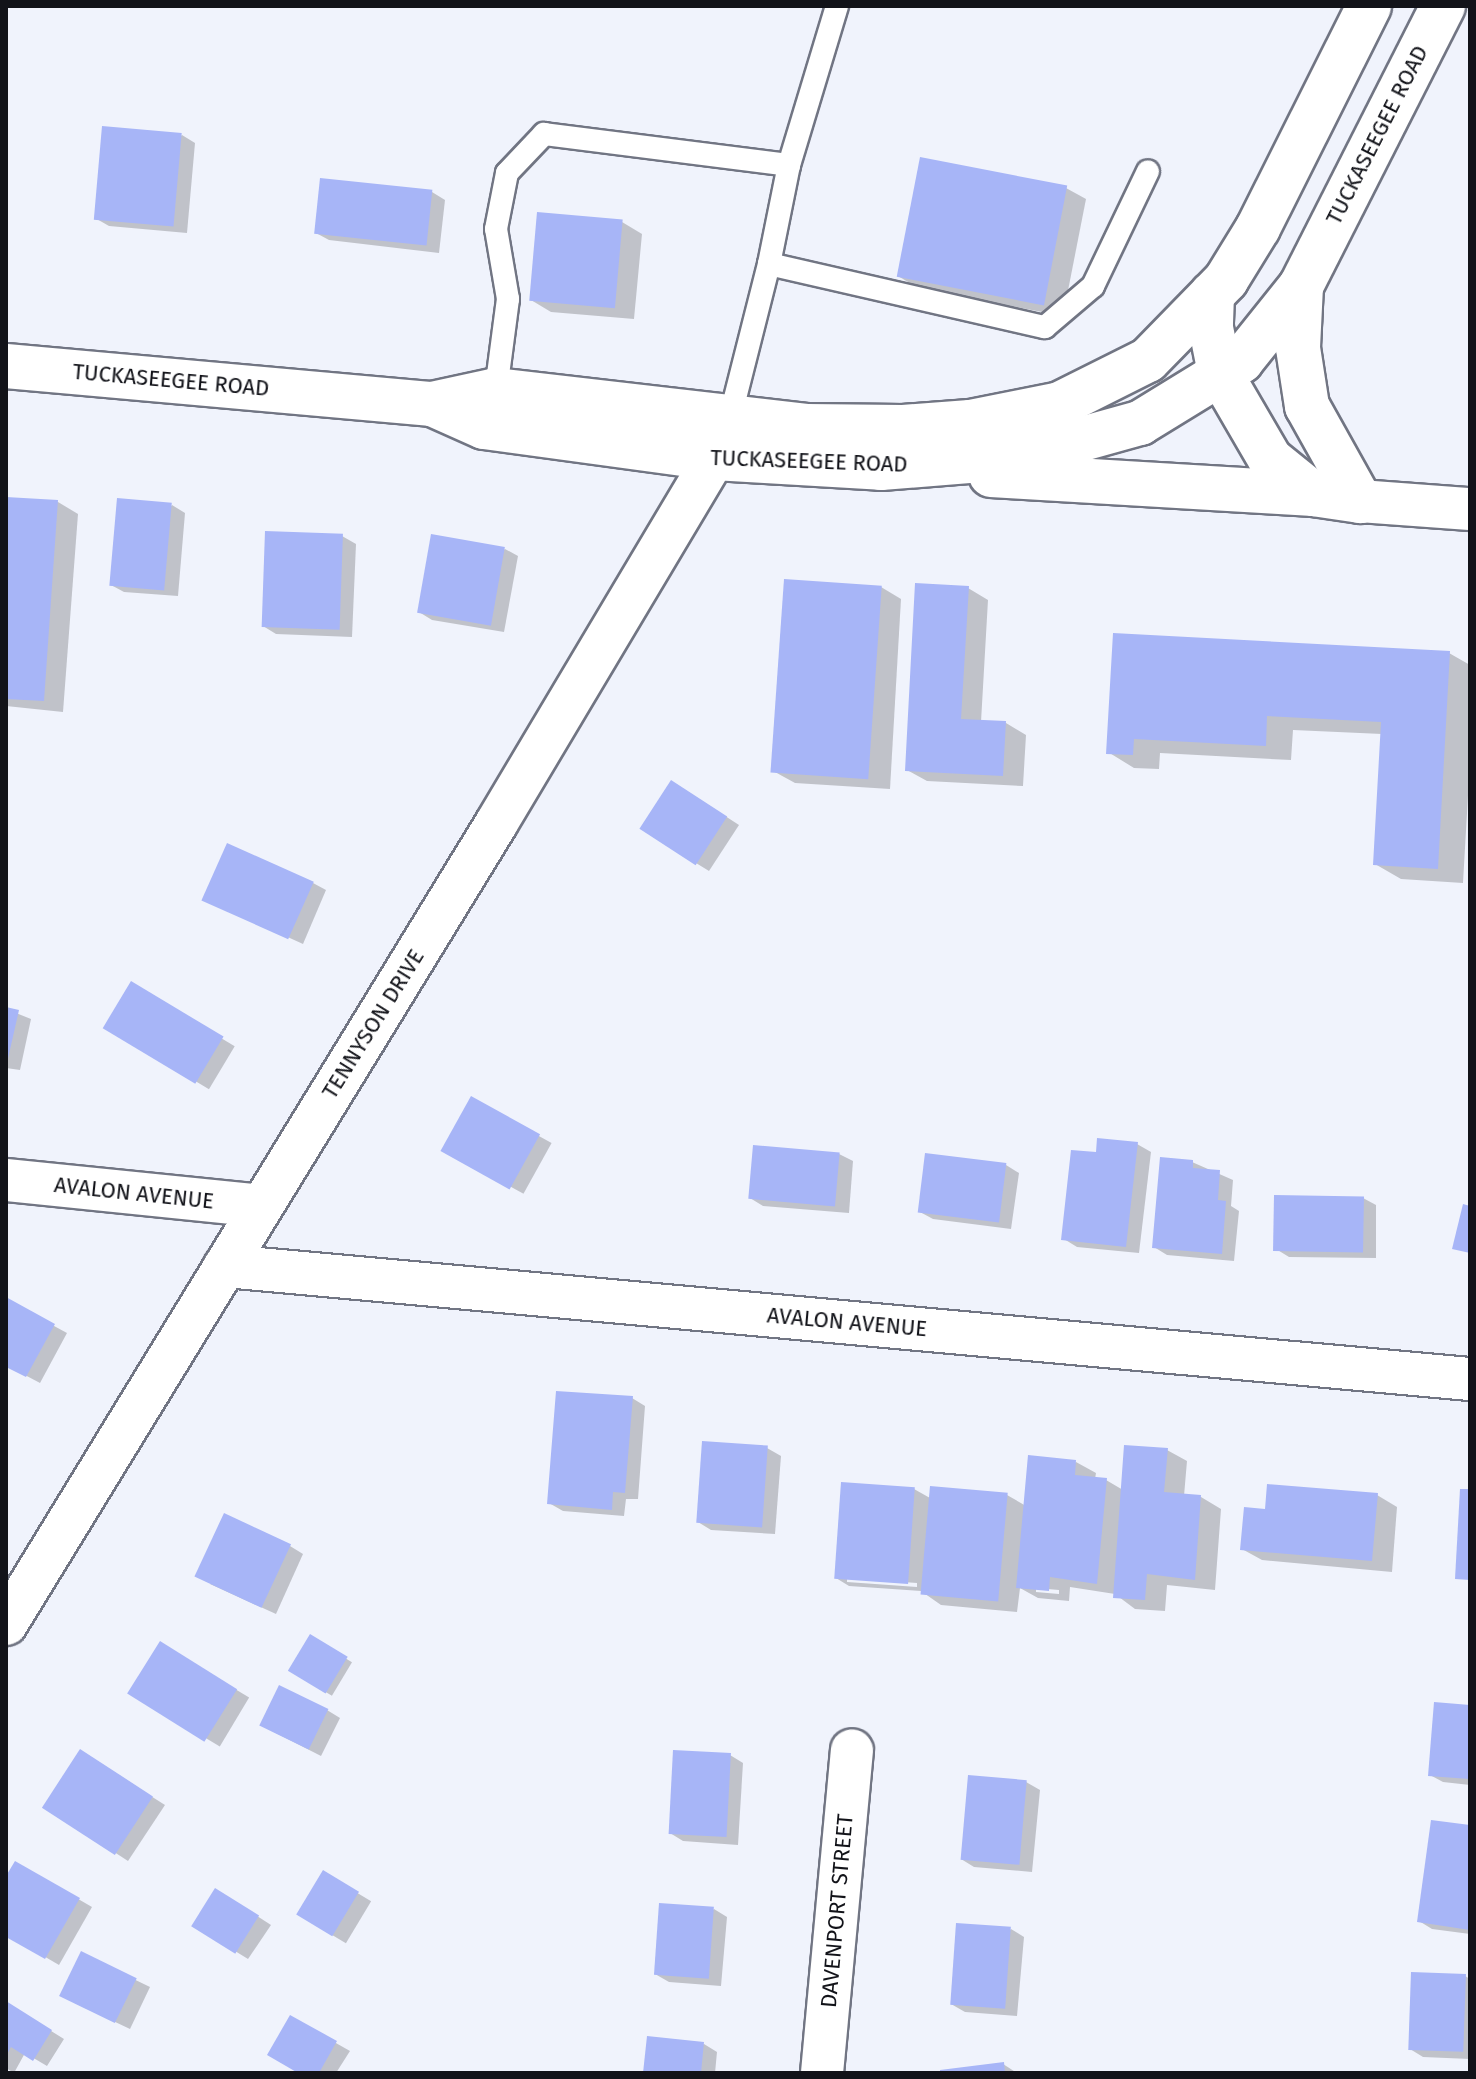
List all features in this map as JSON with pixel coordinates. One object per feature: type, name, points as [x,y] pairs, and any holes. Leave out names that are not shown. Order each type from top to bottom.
[{"type":"main road","name":"TUCKASEEGEE ROAD","points":[[6,366],[432,404],[496,390],[806,426],[903,427],[970,422],[1060,404],[1148,360],[1226,280],[1258,228],[1369,6]]},
{"type":"main road","name":"TUCKASEEGEE ROAD","points":[[432,404],[484,427],[714,458],[881,468],[969,461],[1058,446],[1140,423],[1241,361],[1301,286],[1443,6]]},
{"type":"main road","points":[[1301,286],[1298,348],[1307,406],[1360,501]]},
{"type":"main road","points":[[1212,294],[1211,328],[1220,373],[1270,459],[1313,494]]},
{"type":"main road","points":[[881,468],[1313,494],[1360,501]]},
{"type":"street","name":"TENNYSON DRIVE","points":[[6,1624],[496,824],[714,458],[730,418]]},
{"type":"street","points":[[1360,501],[1470,509]]},
{"type":"street","name":"AVALON AVENUE","points":[[6,1180],[261,1206]]},
{"type":"street","name":"AVALON AVENUE","points":[[225,1266],[1470,1379]]},
{"type":"street","name":"DAVENPORT STREET","points":[[822,2073],[852,1750]]},
{"type":"lane","points":[[730,418],[769,264],[789,165],[837,6]]},
{"type":"lane","points":[[496,390],[508,299],[496,229],[507,173],[544,134],[789,165]]},
{"type":"lane","points":[[769,264],[1045,327],[1093,286],[1148,171]]},
{"type":"building","points":[[102,126],[182,133],[174,227],[94,220]]},
{"type":"building","points":[[920,157],[1067,186],[1044,305],[897,277]]},
{"type":"building","points":[[320,178],[432,190],[427,246],[314,234]]},
{"type":"building","points":[[537,212],[623,219],[615,308],[529,301]]},
{"type":"building","points":[[6,497],[58,500],[44,701],[6,699]]},
{"type":"building","points":[[117,498],[172,503],[164,590],[109,586]]},
{"type":"building","points":[[265,531],[343,534],[340,630],[262,627]]},
{"type":"building","points":[[431,534],[505,547],[491,626],[417,613]]},
{"type":"building","points":[[784,579],[882,586],[868,779],[770,773]]},
{"type":"building","points":[[915,583],[969,586],[961,719],[1006,721],[1003,776],[905,771]]},
{"type":"building","points":[[1113,633],[1450,651],[1438,869],[1373,865],[1381,722],[1267,716],[1266,746],[1134,739],[1133,755],[1106,754]]},
{"type":"building","points":[[671,780],[727,816],[696,865],[639,829]]},
{"type":"building","points":[[227,843],[314,882],[288,939],[201,901]]},
{"type":"building","points":[[131,981],[224,1037],[195,1084],[103,1028]]},
{"type":"building","points":[[6,1007],[19,1010],[7,1063],[6,1062]]},
{"type":"building","points":[[471,1096],[540,1134],[510,1189],[440,1151]]},
{"type":"building","points":[[1097,1138],[1138,1142],[1126,1247],[1061,1240],[1071,1150],[1096,1152]]},
{"type":"building","points":[[753,1145],[840,1153],[835,1206],[748,1199]]},
{"type":"building","points":[[925,1153],[1006,1163],[999,1223],[918,1213]]},
{"type":"building","points":[[1160,1157],[1193,1160],[1193,1168],[1220,1170],[1218,1200],[1226,1201],[1222,1254],[1152,1248]]},
{"type":"building","points":[[1274,1195],[1364,1197],[1363,1253],[1273,1251]]},
{"type":"building","points":[[1463,1204],[1470,1206],[1470,1253],[1452,1249]]},
{"type":"building","points":[[6,1297],[55,1324],[26,1377],[6,1367]]},
{"type":"building","points":[[556,1391],[633,1396],[625,1493],[613,1492],[612,1510],[547,1504]]},
{"type":"building","points":[[702,1441],[768,1446],[762,1527],[696,1523]]},
{"type":"building","points":[[1124,1445],[1168,1448],[1164,1492],[1201,1495],[1195,1580],[1147,1574],[1145,1600],[1113,1598]]},
{"type":"building","points":[[1028,1455],[1076,1460],[1075,1475],[1107,1478],[1097,1584],[1050,1577],[1049,1591],[1016,1588]]},
{"type":"building","points":[[841,1482],[915,1487],[908,1584],[834,1579]]},
{"type":"building","points":[[1267,1484],[1378,1493],[1372,1561],[1240,1550],[1244,1507],[1265,1509]]},
{"type":"building","points":[[930,1486],[1008,1493],[998,1601],[921,1595]]},
{"type":"building","points":[[1460,1489],[1470,1489],[1470,1580],[1455,1579]]},
{"type":"building","points":[[224,1513],[291,1544],[261,1608],[194,1576]]},
{"type":"building","points":[[310,1634],[348,1657],[326,1694],[288,1671]]},
{"type":"building","points":[[160,1641],[237,1689],[204,1742],[127,1694]]},
{"type":"building","points":[[279,1685],[328,1709],[309,1750],[259,1725]]},
{"type":"building","points":[[1434,1702],[1470,1705],[1470,1779],[1428,1776]]},
{"type":"building","points":[[80,1749],[153,1796],[115,1855],[42,1808]]},
{"type":"building","points":[[673,1750],[731,1753],[727,1837],[669,1834]]},
{"type":"building","points":[[968,1775],[1027,1780],[1019,1865],[961,1860]]},
{"type":"building","points":[[1431,1820],[1470,1825],[1470,1930],[1417,1922]]},
{"type":"building","points":[[15,1861],[80,1898],[45,1959],[6,1937],[6,1876]]},
{"type":"building","points":[[323,1870],[359,1892],[332,1936],[296,1915]]},
{"type":"building","points":[[215,1888],[259,1916],[235,1954],[191,1926]]},
{"type":"building","points":[[659,1903],[714,1907],[709,1979],[654,1975]]},
{"type":"building","points":[[956,1923],[1011,1927],[1005,2009],[950,2005]]},
{"type":"building","points":[[81,1951],[137,1978],[115,2023],[59,1996]]},
{"type":"building","points":[[1411,1972],[1466,1974],[1463,2052],[1408,2050]]},
{"type":"building","points":[[6,2001],[52,2030],[33,2061],[11,2047],[6,2056]]},
{"type":"building","points":[[290,2015],[337,2041],[319,2073],[298,2073],[267,2055]]},
{"type":"building","points":[[647,2036],[704,2042],[701,2073],[643,2073]]},
{"type":"building","points":[[1004,2062],[1005,2073],[940,2073],[940,2070]]}]
